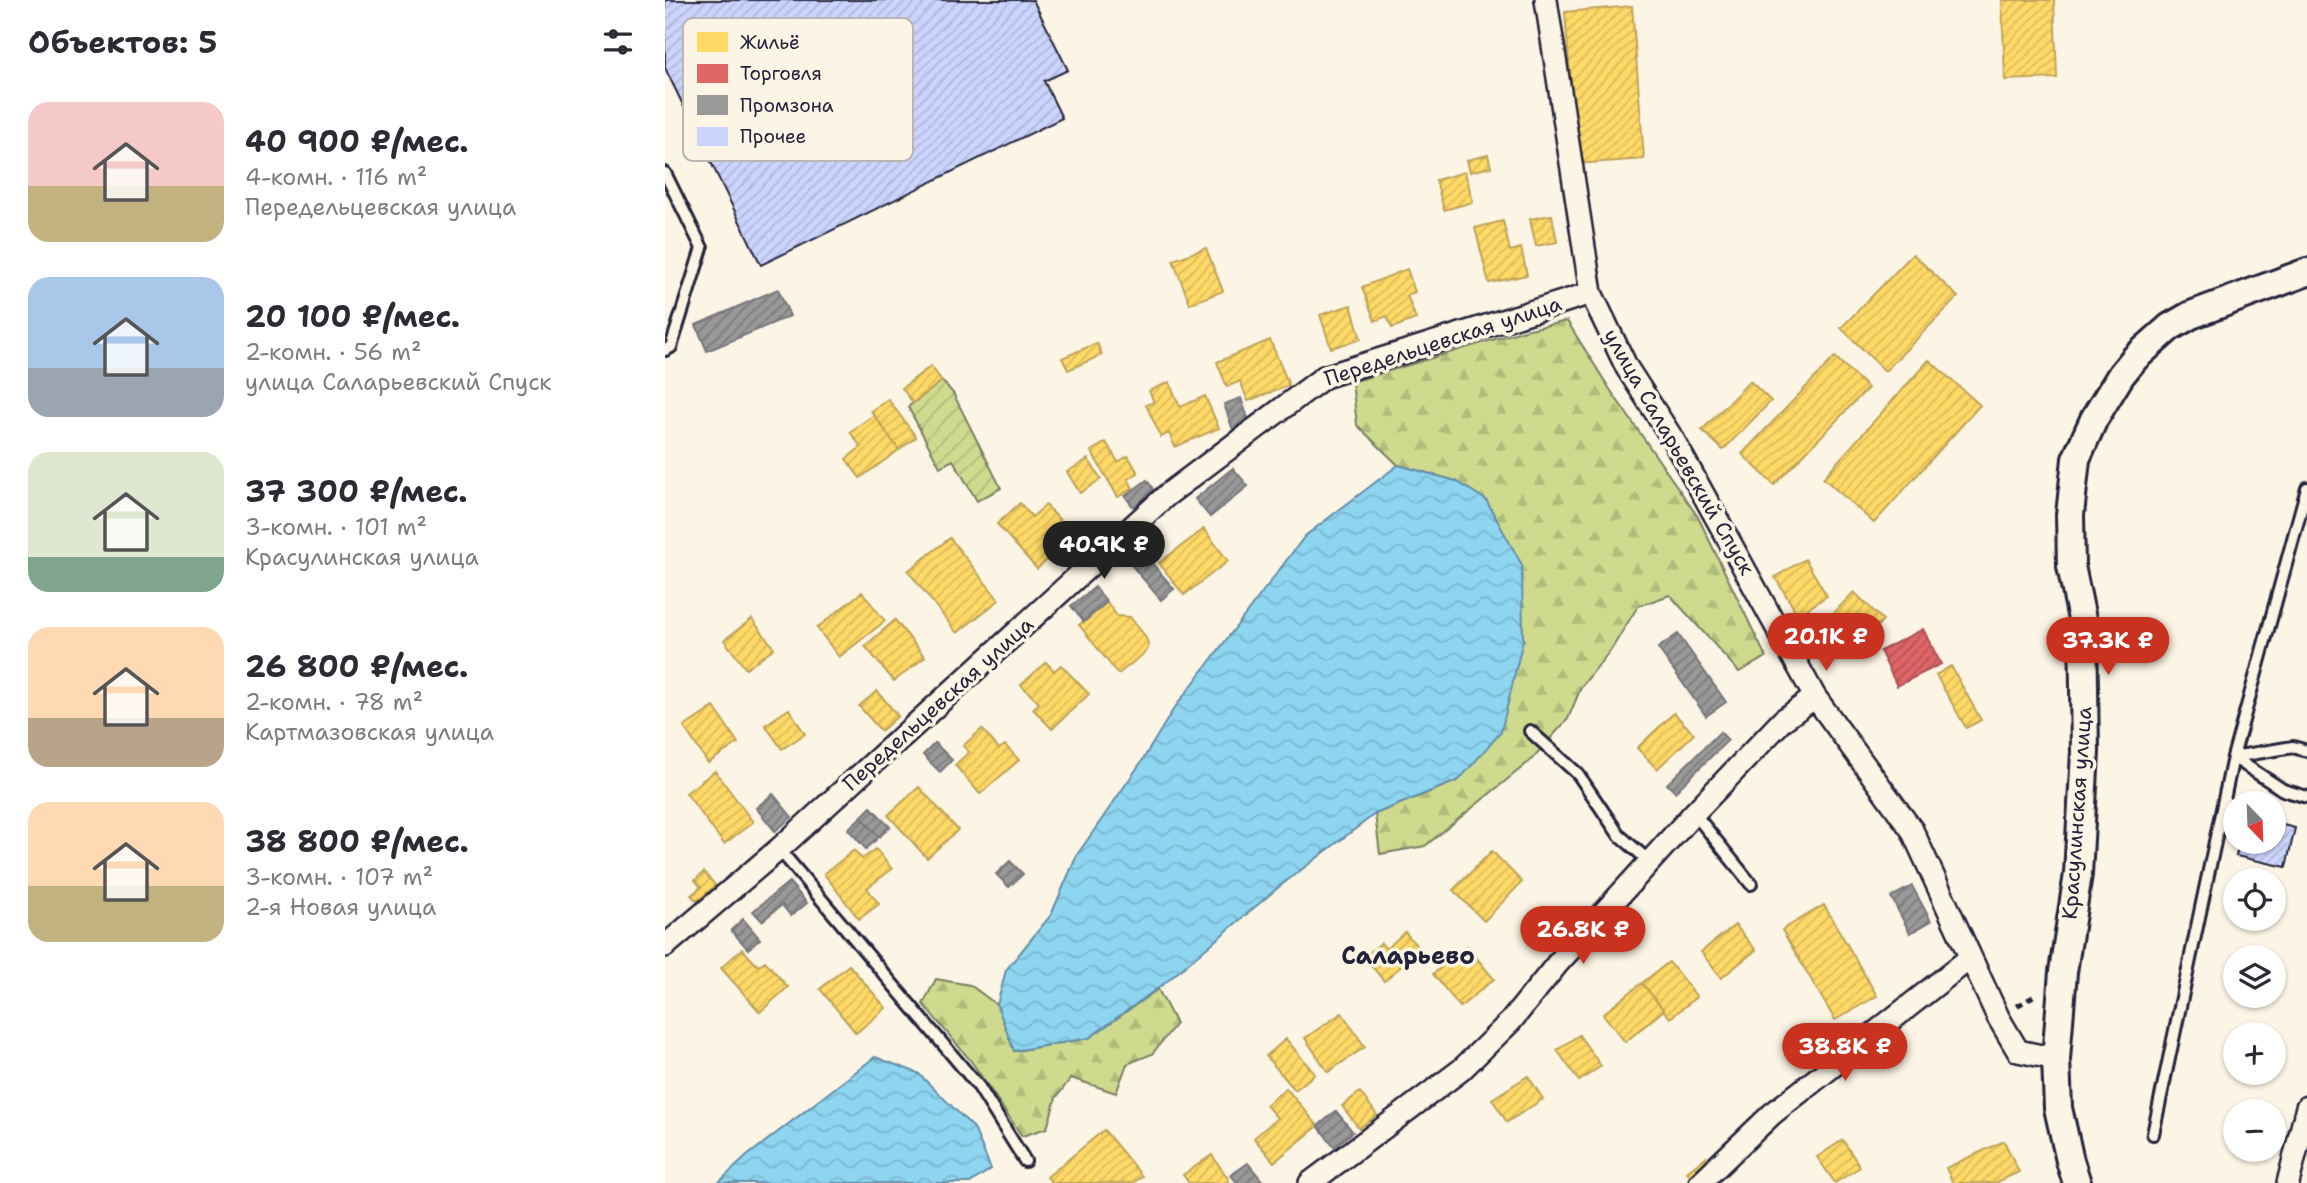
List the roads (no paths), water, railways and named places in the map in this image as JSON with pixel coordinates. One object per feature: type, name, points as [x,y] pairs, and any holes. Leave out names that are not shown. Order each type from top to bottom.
[{"type":"street","name":"улица Саларьевский Спуск","points":[[1546,0],[1591,293],[1627,368],[1674,441],[1815,697],[1912,830],[1998,1017],[2018,1051],[2056,1059]]},
{"type":"street","name":"Красулинская улица","points":[[2077,1183],[2058,1108],[2056,1059],[2063,972],[2078,874],[2085,752],[2083,624],[2071,566],[2070,514],[2076,459],[2094,419],[2121,375],[2135,358],[2170,327],[2191,315],[2307,272]]},
{"type":"street","name":"Передельцевская улица","points":[[665,946],[779,849],[1167,495],[1324,377],[1591,293]]},
{"type":"street","points":[[1310,1183],[1461,1070],[1511,1021],[1558,962],[1694,813],[1783,720],[1815,697]]},
{"type":"street","points":[[1700,1183],[1772,1114],[1970,958]]},
{"type":"street","points":[[2288,1183],[2307,1107]]},
{"type":"lane","points":[[665,173],[702,248],[671,347],[665,350]]},
{"type":"lane","points":[[2153,1134],[2233,757],[2307,488]]},
{"type":"lane","points":[[1530,731],[1578,774],[1619,835],[1649,861]]},
{"type":"lane","points":[[2233,757],[2293,747],[2307,751]]},
{"type":"lane","points":[[2233,757],[2283,790],[2307,797]]},
{"type":"lane","points":[[1694,813],[1751,884]]},
{"type":"lane","points":[[779,849],[979,1087],[1025,1161]]},
{"type":"water","points":[[1398,465],[1456,481],[1486,500],[1522,565],[1523,640],[1501,732],[1459,780],[1375,814],[1280,886],[1165,983],[1089,1038],[1014,1051],[997,1005],[1006,970],[1051,915],[1077,855],[1142,761],[1173,710],[1305,536]]},
{"type":"water","points":[[875,1057],[918,1073],[974,1128],[991,1169],[970,1183],[718,1183],[747,1156]]},
{"type":"district","name":"Саларьево","points":[[1408,956]]}]
